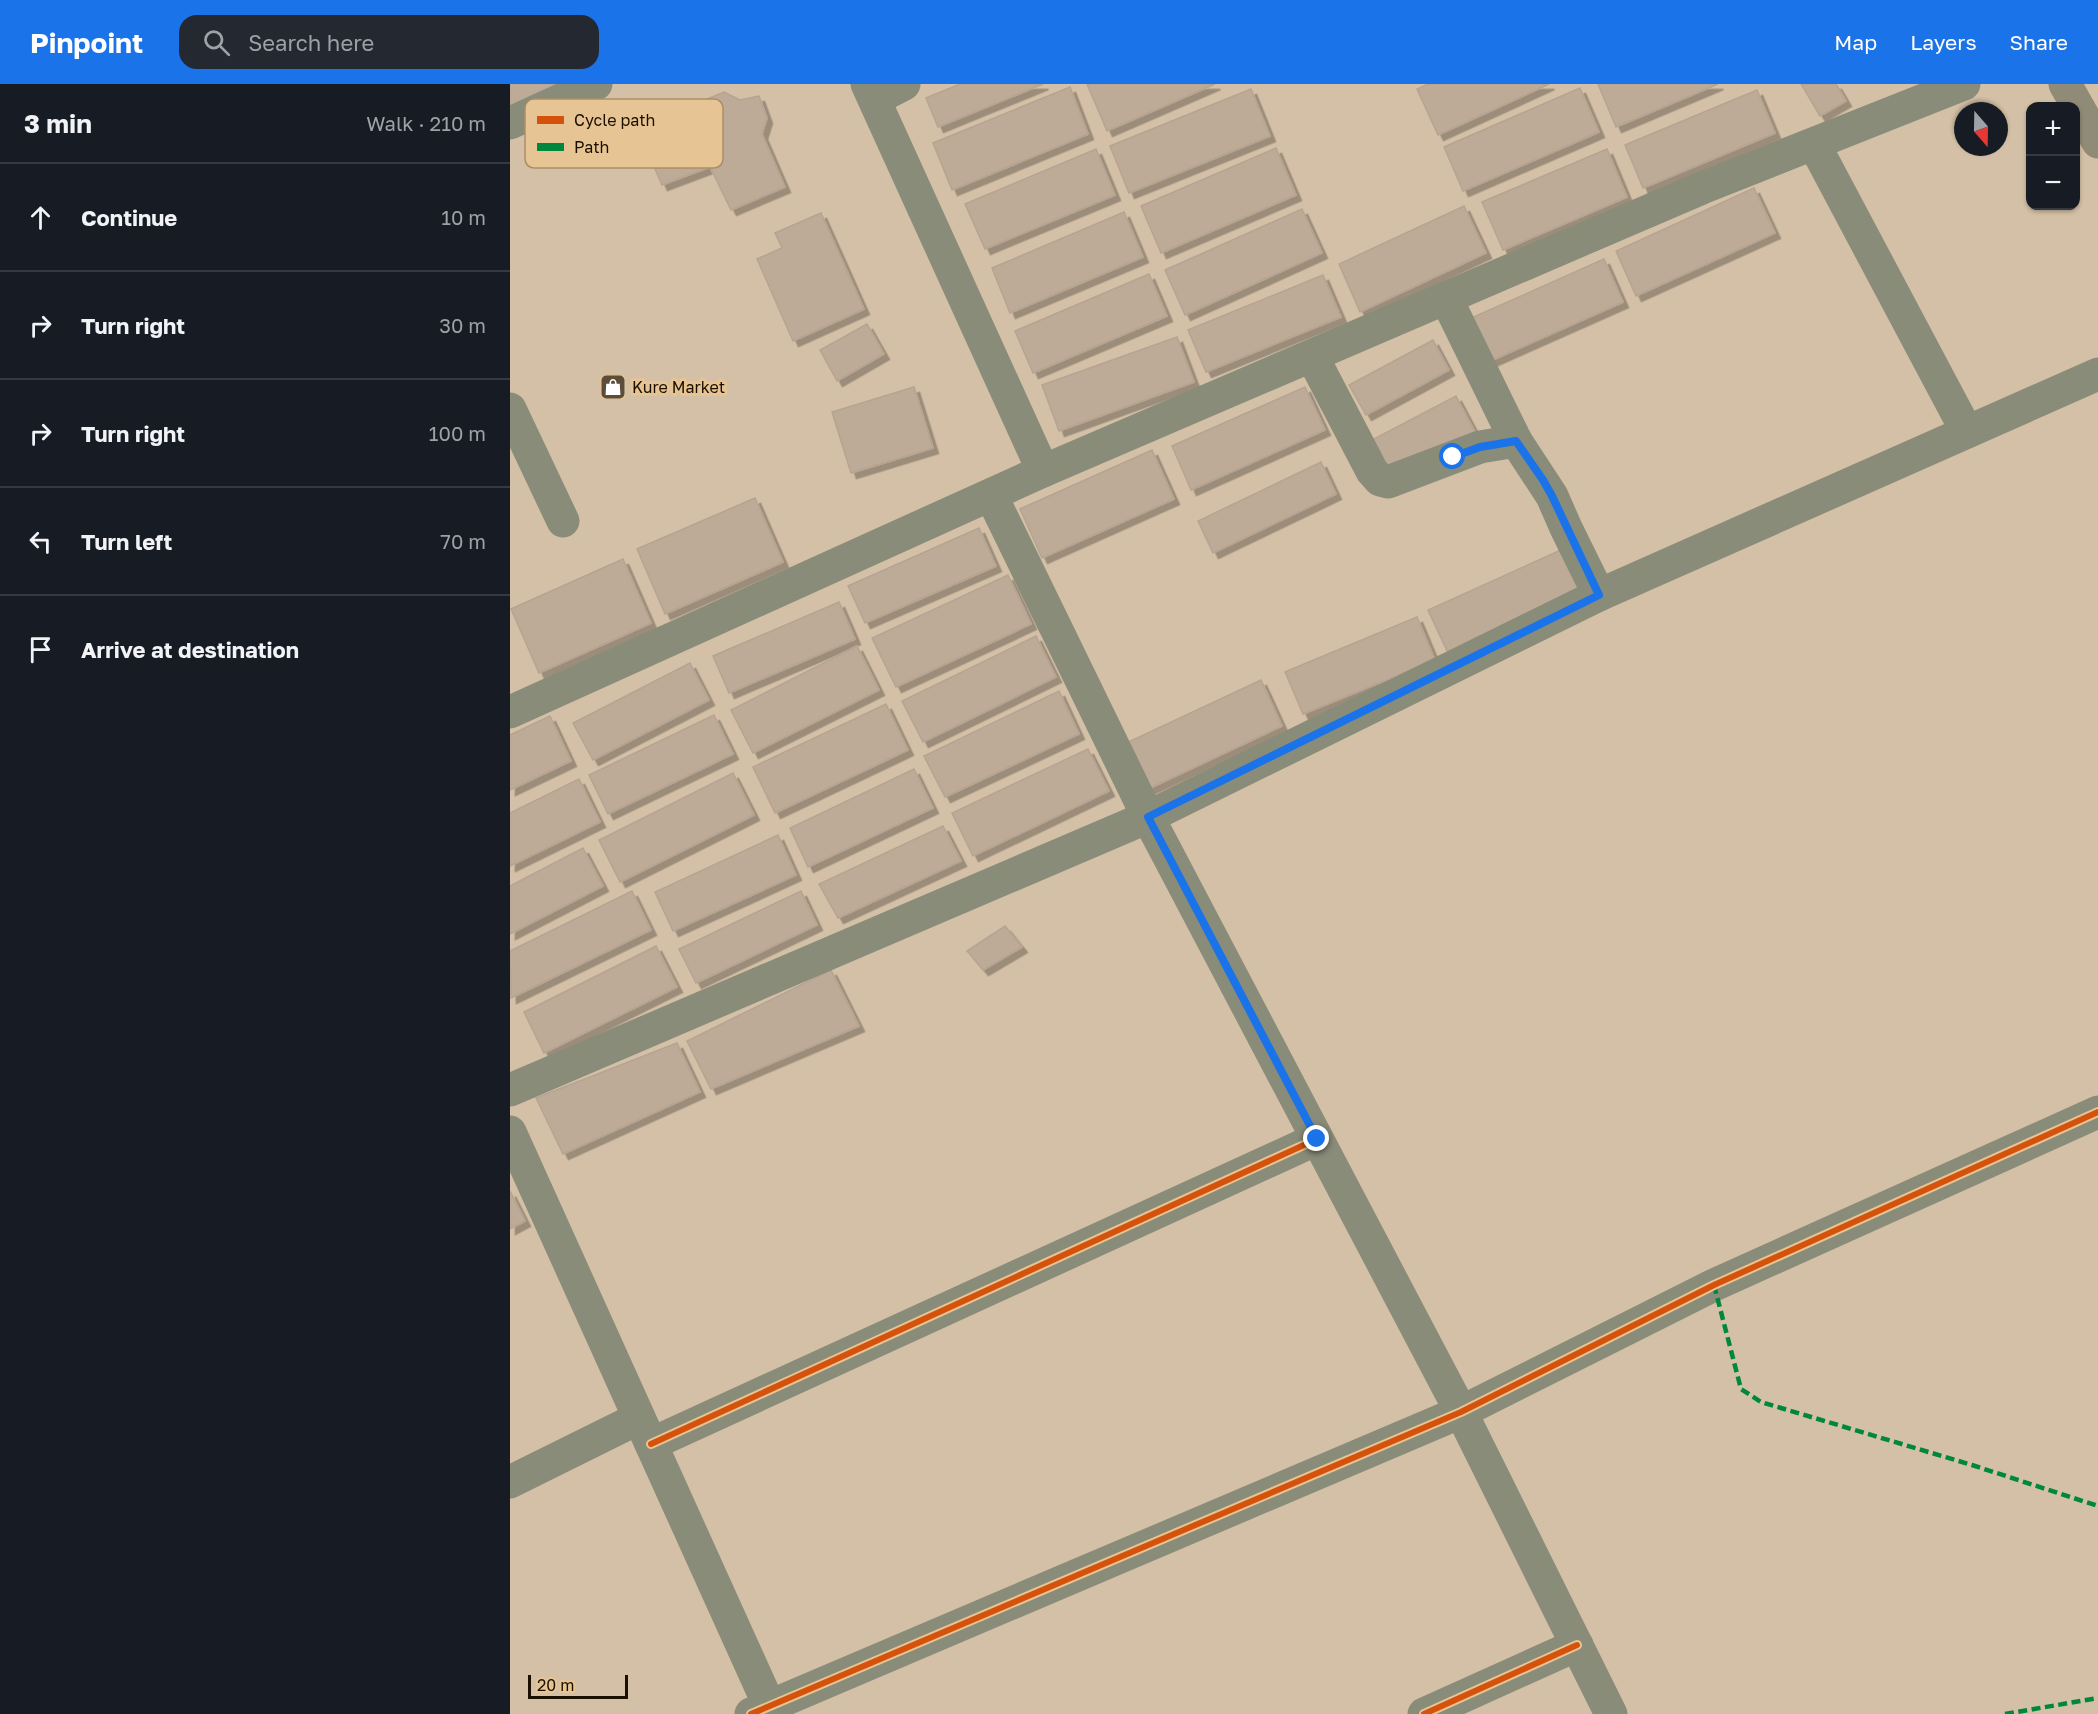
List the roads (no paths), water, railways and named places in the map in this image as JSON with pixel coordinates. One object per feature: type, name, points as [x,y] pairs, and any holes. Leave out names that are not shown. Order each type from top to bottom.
[{"type":"main road","points":[[2065,84],[2098,142]]},
{"type":"street","points":[[563,99],[596,84]]},
{"type":"street","points":[[904,84],[871,91],[1043,471]]},
{"type":"street","points":[[510,712],[1043,471],[1702,188],[1965,84]]},
{"type":"street","points":[[510,123],[525,116]]},
{"type":"street","points":[[1814,144],[1966,432]]},
{"type":"street","points":[[1446,298],[1476,364],[1516,441],[1552,496],[1599,595]]},
{"type":"street","points":[[1312,356],[1372,471],[1380,480],[1388,482],[1480,447],[1516,441]]},
{"type":"street","points":[[510,1090],[1148,817],[1599,595],[2098,374]]},
{"type":"street","points":[[510,409],[563,521]]},
{"type":"street","points":[[991,495],[1148,817],[1461,1412],[1611,1714]]},
{"type":"street","points":[[510,1132],[645,1431],[764,1711],[1461,1412],[1714,1286],[2098,1112]]},
{"type":"street","points":[[510,1482],[645,1431],[1317,1139]]},
{"type":"street","points":[[1424,1714],[1576,1644]]},
{"type":"place","name":"Kure Market","points":[[613,387]]}]
